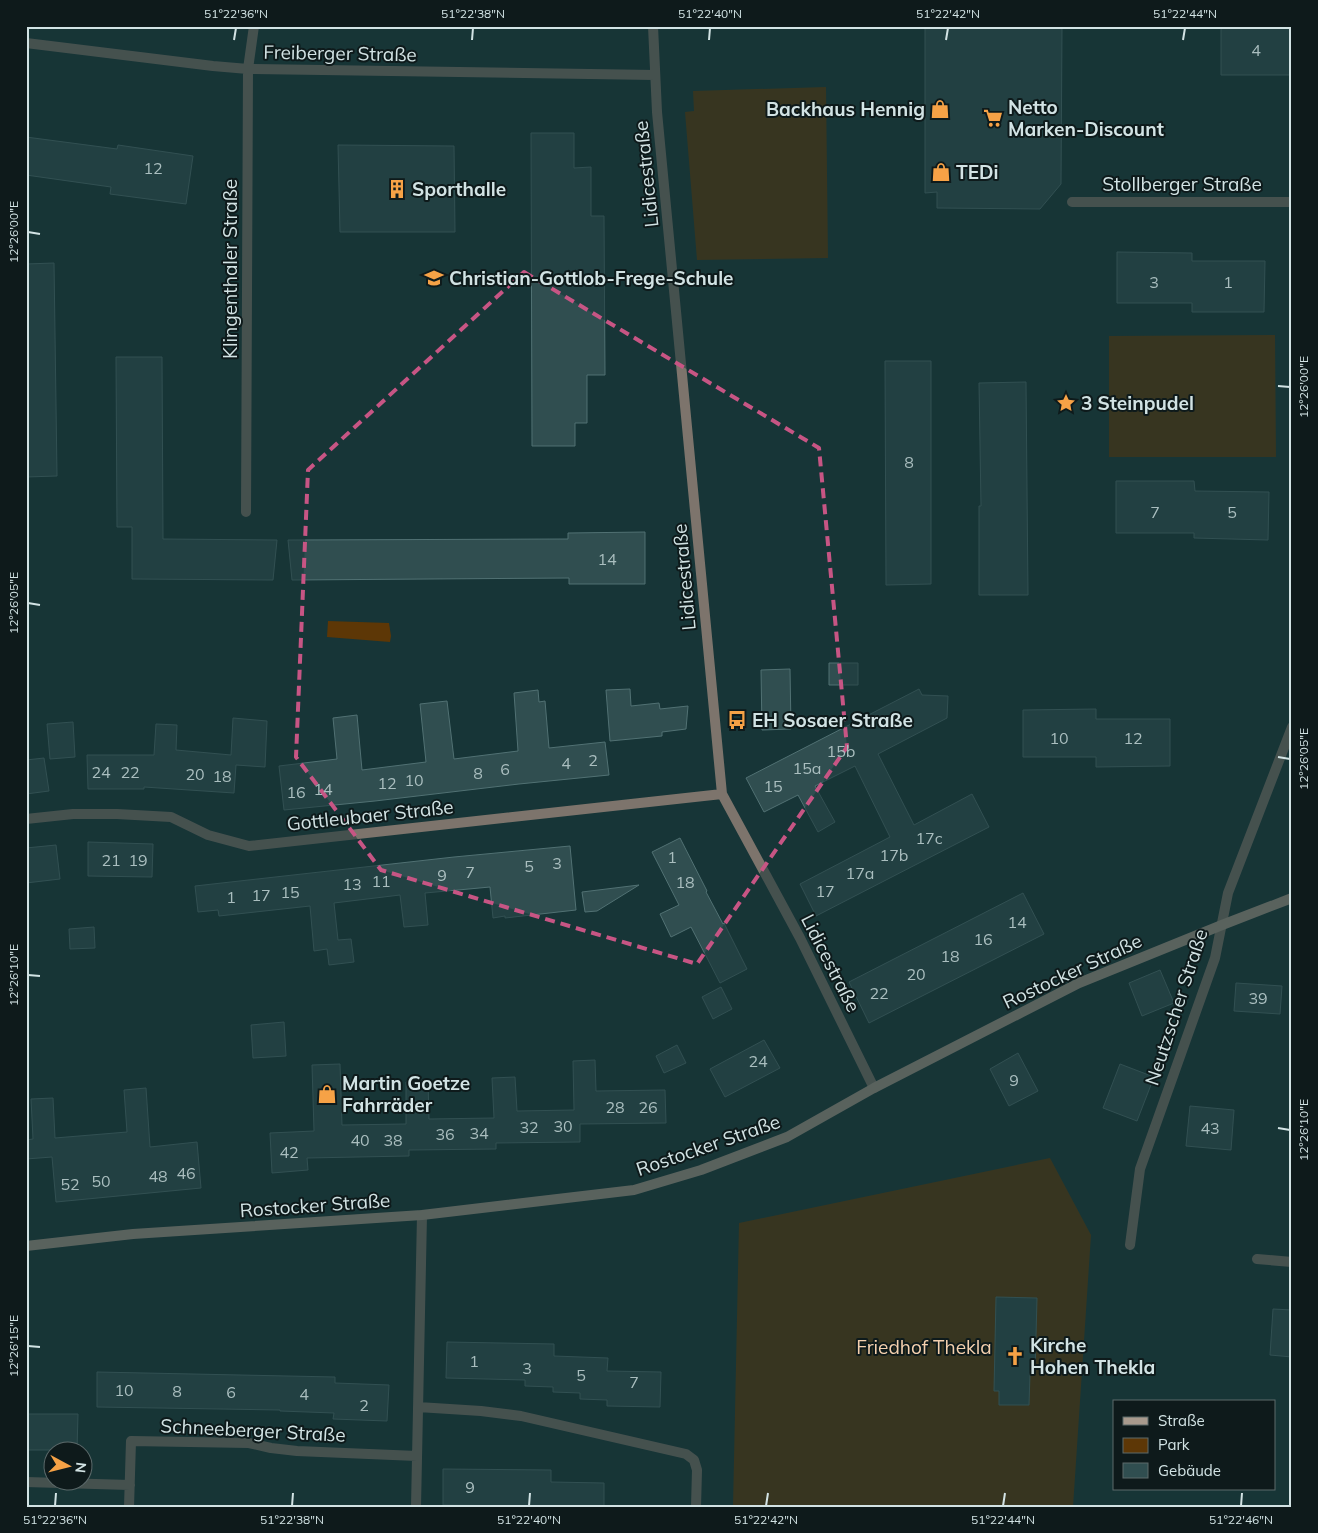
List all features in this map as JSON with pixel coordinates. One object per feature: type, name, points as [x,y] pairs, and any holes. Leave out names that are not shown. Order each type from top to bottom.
[{"type":"main road","name":"Rostocker Straße","points":[[26,1246],[133,1234],[422,1215],[634,1190],[701,1170],[787,1137],[874,1088],[1080,983],[1292,898]]},
{"type":"street","name":"Klingenthaler Straße","points":[[246,512],[248,69],[254,26]]},
{"type":"street","name":"Lidicestraße","points":[[652,26],[657,112],[722,794],[800,938],[874,1088]]},
{"type":"street","name":"Freiberger Straße","points":[[26,43],[248,69],[655,75]]},
{"type":"street","name":"Stollberger Straße","points":[[1072,202],[1292,202]]},
{"type":"street","name":"Neutzscher Straße","points":[[1130,1245],[1140,1168],[1214,958],[1228,893],[1292,728]]},
{"type":"street","name":"Gottleubaer Straße","points":[[26,819],[73,814],[171,817],[208,835],[249,846],[722,794]]},
{"type":"street","points":[[416,1507],[422,1215]]},
{"type":"street","points":[[1257,1259],[1292,1262]]},
{"type":"street","points":[[418,1407],[481,1410],[521,1416],[686,1454],[694,1460],[697,1470],[696,1507]]},
{"type":"street","name":"Schneeberger Straße","points":[[129,1507],[131,1441],[249,1443],[297,1451],[417,1456]]},
{"type":"street","points":[[26,1482],[130,1485]]},
{"type":"highlighted area","points":[[524,272],[819,448],[847,747],[697,964],[381,870],[296,757],[308,470]]},
{"type":"green space","points":[[826,87],[828,258],[697,260],[685,112],[694,111],[693,91]]},
{"type":"green space","points":[[1275,335],[1276,457],[1109,457],[1109,336]]},
{"type":"green space","points":[[328,621],[389,623],[390,642],[327,637]]},
{"type":"green space","name":"Friedhof Thekla","points":[[1050,1158],[1091,1235],[1073,1507],[733,1507],[739,1223]]},
{"type":"building","name":"Netto Marken-Discount","points":[[925,26],[1062,26],[1061,184],[1040,209],[937,208],[937,192],[925,193]]},
{"type":"building","points":[[1221,26],[1292,26],[1292,75],[1221,75]]},
{"type":"building","points":[[531,133],[574,133],[574,168],[591,167],[591,216],[604,216],[605,375],[587,375],[587,423],[575,423],[575,446],[532,446]]},
{"type":"building","points":[[26,137],[117,149],[118,145],[193,156],[186,204],[110,194],[111,187],[26,175]]},
{"type":"building","name":"Sporthalle","points":[[338,145],[454,146],[455,232],[340,232]]},
{"type":"building","points":[[1117,252],[1192,253],[1192,261],[1265,261],[1264,312],[1192,312],[1192,303],[1117,303]]},
{"type":"building","points":[[54,263],[57,476],[26,477],[26,264]]},
{"type":"building","points":[[116,357],[162,357],[163,539],[277,540],[273,580],[132,579],[132,527],[117,527]]},
{"type":"building","points":[[885,361],[931,361],[931,584],[886,585]]},
{"type":"building","points":[[1026,382],[1028,595],[979,595],[979,506],[981,506],[979,383]]},
{"type":"building","points":[[1116,481],[1194,481],[1195,491],[1269,492],[1268,540],[1194,538],[1194,533],[1116,533]]},
{"type":"building","points":[[645,532],[645,584],[569,584],[569,578],[292,580],[288,540],[568,539],[568,533]]},
{"type":"building","points":[[829,663],[858,663],[858,685],[829,685]]},
{"type":"building","points":[[790,669],[791,729],[762,730],[761,670]]},
{"type":"building","points":[[630,689],[631,706],[659,703],[660,709],[688,706],[686,729],[662,732],[662,736],[610,741],[606,690]]},
{"type":"building","points":[[919,689],[922,695],[948,696],[947,718],[878,754],[914,825],[972,794],[989,827],[816,916],[800,884],[890,837],[855,766],[815,786],[835,822],[818,832],[798,795],[764,812],[746,778]]},
{"type":"building","points":[[538,690],[539,702],[545,701],[549,748],[605,742],[609,775],[284,810],[279,766],[337,759],[333,718],[357,715],[362,770],[426,762],[420,704],[447,701],[454,759],[518,751],[514,693]]},
{"type":"building","points":[[1096,709],[1096,719],[1170,719],[1170,766],[1096,767],[1096,757],[1023,757],[1023,710]]},
{"type":"building","points":[[233,718],[267,721],[265,767],[236,765],[234,793],[144,787],[144,789],[88,789],[87,755],[154,755],[156,724],[177,725],[176,750],[231,755]]},
{"type":"building","points":[[73,722],[75,757],[50,759],[47,724]]},
{"type":"building","points":[[44,758],[49,791],[26,794],[26,760]]},
{"type":"building","points":[[680,838],[747,969],[720,983],[691,927],[671,937],[660,914],[679,905],[652,852]]},
{"type":"building","points":[[88,842],[153,844],[152,877],[88,876]]},
{"type":"building","points":[[56,845],[60,879],[26,883],[26,848]]},
{"type":"building","points":[[570,846],[576,910],[493,918],[490,887],[425,893],[428,925],[404,927],[400,895],[334,903],[338,940],[351,939],[354,962],[329,965],[327,949],[314,951],[310,906],[219,916],[218,910],[198,912],[195,886]]},
{"type":"building","points":[[639,885],[597,911],[585,912],[582,892]]},
{"type":"building","points":[[1023,893],[1044,934],[869,1023],[849,982]]},
{"type":"building","points":[[94,927],[95,948],[70,949],[69,929]]},
{"type":"building","points":[[1160,970],[1174,1003],[1142,1016],[1129,983]]},
{"type":"building","points":[[1236,983],[1282,986],[1280,1014],[1234,1011]]},
{"type":"building","points":[[721,987],[732,1009],[713,1019],[702,997]]},
{"type":"building","points":[[284,1022],[286,1056],[253,1058],[251,1025]]},
{"type":"building","points":[[764,1040],[780,1068],[725,1097],[710,1069]]},
{"type":"building","points":[[677,1045],[686,1063],[664,1073],[656,1056]]},
{"type":"building","points":[[1018,1053],[1038,1091],[1009,1106],[990,1069]]},
{"type":"building","points":[[595,1060],[596,1091],[665,1090],[666,1123],[580,1124],[580,1142],[496,1143],[496,1149],[409,1150],[409,1156],[307,1158],[308,1170],[272,1173],[270,1133],[314,1131],[312,1065],[340,1064],[342,1125],[406,1124],[406,1082],[428,1081],[429,1119],[494,1118],[492,1078],[515,1077],[517,1111],[574,1110],[573,1061]]},
{"type":"building","points":[[1120,1064],[1154,1077],[1137,1121],[1103,1108]]},
{"type":"building","points":[[146,1088],[150,1147],[197,1142],[201,1188],[56,1202],[52,1157],[26,1159],[26,1140],[33,1139],[31,1099],[53,1098],[55,1138],[127,1132],[124,1090]]},
{"type":"building","points":[[1190,1106],[1234,1110],[1231,1150],[1186,1146]]},
{"type":"building","name":"Kirche Hohen Thekla","points":[[996,1297],[1037,1298],[1035,1374],[1030,1373],[1029,1405],[999,1405],[999,1391],[994,1391]]},
{"type":"building","points":[[1273,1309],[1292,1310],[1292,1357],[1270,1355]]},
{"type":"building","points":[[447,1342],[554,1344],[554,1356],[608,1358],[607,1371],[661,1372],[660,1407],[607,1406],[607,1400],[580,1399],[580,1393],[553,1392],[553,1387],[525,1386],[525,1380],[446,1378]]},
{"type":"building","points":[[97,1372],[335,1377],[335,1383],[389,1385],[387,1421],[333,1419],[334,1413],[280,1410],[97,1407]]},
{"type":"building","points":[[26,1414],[78,1414],[77,1440],[42,1440],[42,1450],[26,1450]]},
{"type":"building","points":[[443,1469],[551,1470],[551,1482],[604,1483],[604,1507],[443,1505]]},
{"type":"place","name":"Backhaus Hennig","points":[[940,109]]},
{"type":"place","name":"Netto Marken-Discount","points":[[993,118]]},
{"type":"place","name":"TEDi","points":[[941,172]]},
{"type":"place","name":"Sporthalle","points":[[397,189]]},
{"type":"place","name":"Christian-Gottlob-Frege-Schule","points":[[434,278]]},
{"type":"place","name":"3 Steinpudel","points":[[1066,403]]},
{"type":"place","name":"EH Sosaer Straße","points":[[737,720]]},
{"type":"place","name":"Martin Goetze Fahrräder","points":[[327,1094]]},
{"type":"place","name":"Kirche Hohen Thekla","points":[[1015,1356]]}]
